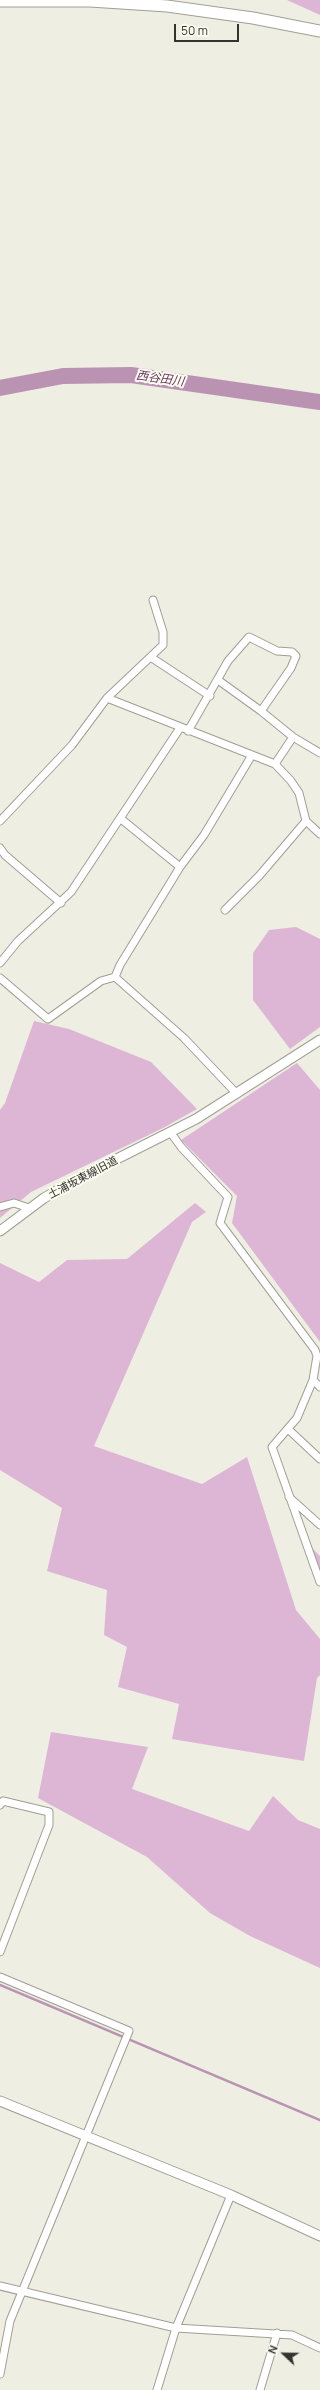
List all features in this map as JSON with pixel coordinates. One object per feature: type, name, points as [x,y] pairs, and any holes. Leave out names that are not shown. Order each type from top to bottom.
[{"type":"main road","points":[[0,1],[97,1],[167,6],[253,18],[320,31]]},
{"type":"street","points":[[0,821],[72,745],[107,698],[152,658],[162,645],[164,639],[163,632],[153,600]]},
{"type":"street","points":[[188,731],[210,696],[228,662],[249,637],[277,651],[292,652],[296,656],[290,668],[261,711]]},
{"type":"street","points":[[152,658],[210,696]]},
{"type":"street","points":[[218,680],[261,711],[293,737],[320,754]]},
{"type":"street","points":[[107,698],[180,728],[275,764],[291,781],[299,793],[306,821],[320,834]]},
{"type":"street","points":[[0,963],[32,926],[61,903],[79,881],[180,728]]},
{"type":"street","points":[[275,764],[293,737]]},
{"type":"street","points":[[116,977],[120,965],[180,867],[204,835],[252,755]]},
{"type":"street","points":[[120,818],[180,867]]},
{"type":"street","points":[[225,910],[259,876],[306,821]]},
{"type":"street","points":[[0,848],[5,855],[61,903]]},
{"type":"street","points":[[0,978],[48,1019],[101,981],[116,977]]},
{"type":"street","points":[[116,977],[184,1038],[237,1094]]},
{"type":"street","name":"土浦坂東線旧道","points":[[0,1231],[29,1208],[83,1176],[171,1133],[237,1094],[320,1040]]},
{"type":"street","points":[[171,1133],[181,1147],[228,1197],[220,1223],[315,1350],[317,1356],[313,1380],[297,1418],[272,1447],[320,1582]]},
{"type":"street","points":[[0,1206],[14,1203],[29,1208]]},
{"type":"street","points":[[313,1380],[320,1387]]},
{"type":"street","points":[[288,1429],[320,1459]]},
{"type":"street","points":[[288,1495],[320,1525]]},
{"type":"street","points":[[0,1805],[3,1801],[49,1812],[49,1825],[0,1952]]},
{"type":"street","points":[[0,1977],[129,2031],[10,2321],[0,2374]]},
{"type":"street","points":[[0,2101],[231,2195],[320,2236]]},
{"type":"street","points":[[157,2390],[176,2328],[231,2195]]},
{"type":"street","points":[[0,2286],[176,2328],[292,2335],[320,2348]]},
{"type":"street","points":[[260,2390],[277,2333]]},
{"type":"shaded area","points":[[287,0],[320,0],[320,15]]},
{"type":"shaded area","points":[[296,927],[320,939],[320,1027],[290,1049],[253,1000],[253,953],[269,930]]},
{"type":"shaded area","points":[[34,1021],[69,1029],[151,1062],[197,1109],[163,1128],[31,1192],[0,1218],[0,1110],[5,1103]]},
{"type":"shaded area","points":[[297,1063],[320,1090],[320,1342],[232,1223],[237,1196],[181,1140]]},
{"type":"shaded area","points":[[195,1203],[206,1212],[192,1222],[94,1446],[202,1484],[247,1457],[296,1610],[320,1639],[320,1675],[317,1678],[304,1761],[172,1739],[179,1704],[118,1687],[127,1647],[104,1635],[107,1590],[47,1571],[62,1508],[0,1470],[0,1263],[39,1282],[67,1260],[127,1259]]},
{"type":"shaded area","points":[[312,1548],[320,1556],[320,1571]]},
{"type":"shaded area","points":[[51,1732],[148,1747],[132,1789],[249,1831],[273,1796],[298,1820],[320,1829],[320,1968],[250,1936],[210,1913],[147,1857],[38,1798]]},
{"type":"waterway","name":"西谷田川","points":[[0,388],[63,376],[131,375],[320,402]]},
{"type":"waterway","points":[[0,1985],[320,2120]]}]
